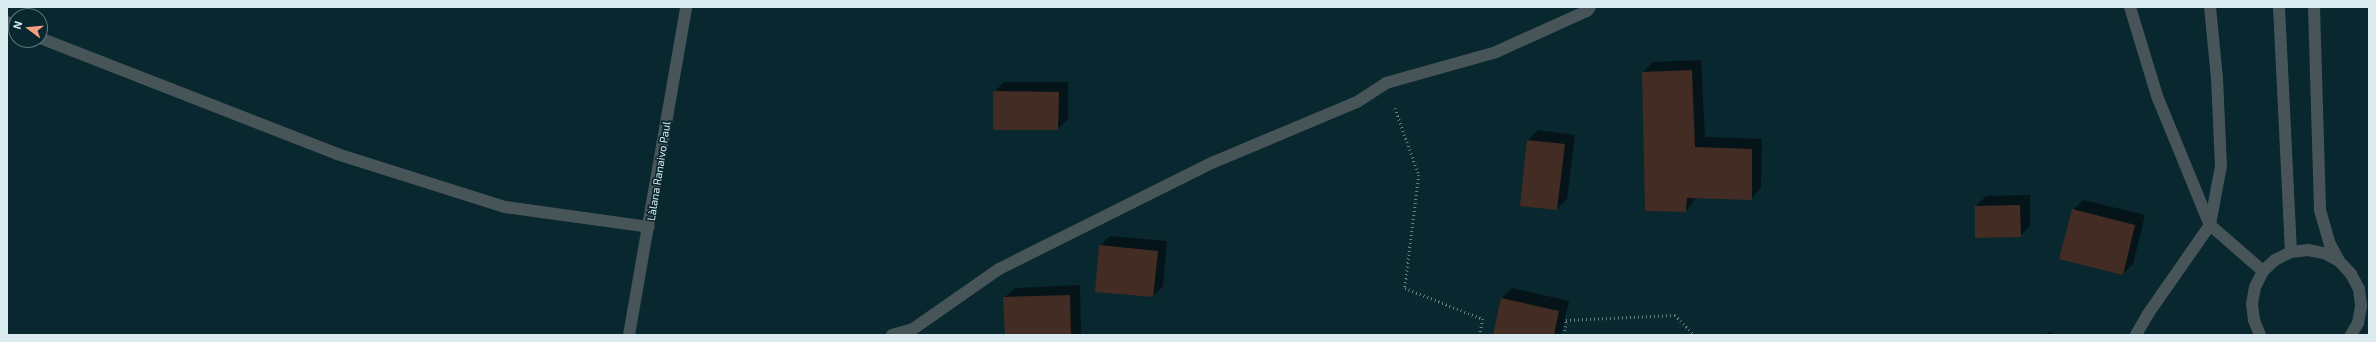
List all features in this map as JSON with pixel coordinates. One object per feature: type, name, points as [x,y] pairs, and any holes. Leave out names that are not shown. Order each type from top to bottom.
[{"type":"street","name":"Làlana Ranaivo Paul","points":[[629,335],[650,227],[686,7]]},
{"type":"street","points":[[892,335],[913,329],[999,269],[1214,162],[1357,102],[1386,83],[1496,52],[1587,11],[1590,7]]},
{"type":"street","points":[[2130,7],[2156,96],[2210,225],[2263,271]]},
{"type":"street","points":[[2136,335],[2148,314],[2210,225],[2221,166],[2217,78],[2210,7]]},
{"type":"street","points":[[2279,7],[2291,252]]},
{"type":"street","points":[[2314,7],[2320,210],[2329,242],[2339,261],[2351,274],[2359,289],[2361,306],[2358,323],[2351,335]]},
{"type":"street","points":[[48,41],[337,154],[505,207],[650,227]]},
{"type":"street","points":[[2260,335],[2254,320],[2252,304],[2255,287],[2263,271],[2276,260],[2291,252],[2308,250],[2324,253],[2339,261]]},
{"type":"path","points":[[1386,83],[1419,175],[1404,288],[1483,319],[1480,335]]},
{"type":"path","points":[[1564,335],[1566,320],[1675,315],[1694,335]]},
{"type":"building","points":[[1692,70],[1695,147],[1752,149],[1752,200],[1687,198],[1686,212],[1645,211],[1642,72]]},
{"type":"building","points":[[993,91],[1059,92],[1058,130],[993,130]]},
{"type":"building","points":[[1527,140],[1565,144],[1557,210],[1520,206]]},
{"type":"building","points":[[2020,205],[2021,237],[1975,238],[1975,206]]},
{"type":"building","points":[[2072,209],[2135,225],[2123,275],[2059,259]]},
{"type":"building","points":[[1099,245],[1158,251],[1153,297],[1095,292]]},
{"type":"building","points":[[1070,295],[1071,335],[1005,335],[1003,297]]},
{"type":"building","points":[[1501,298],[1559,311],[1554,335],[1493,335]]}]
